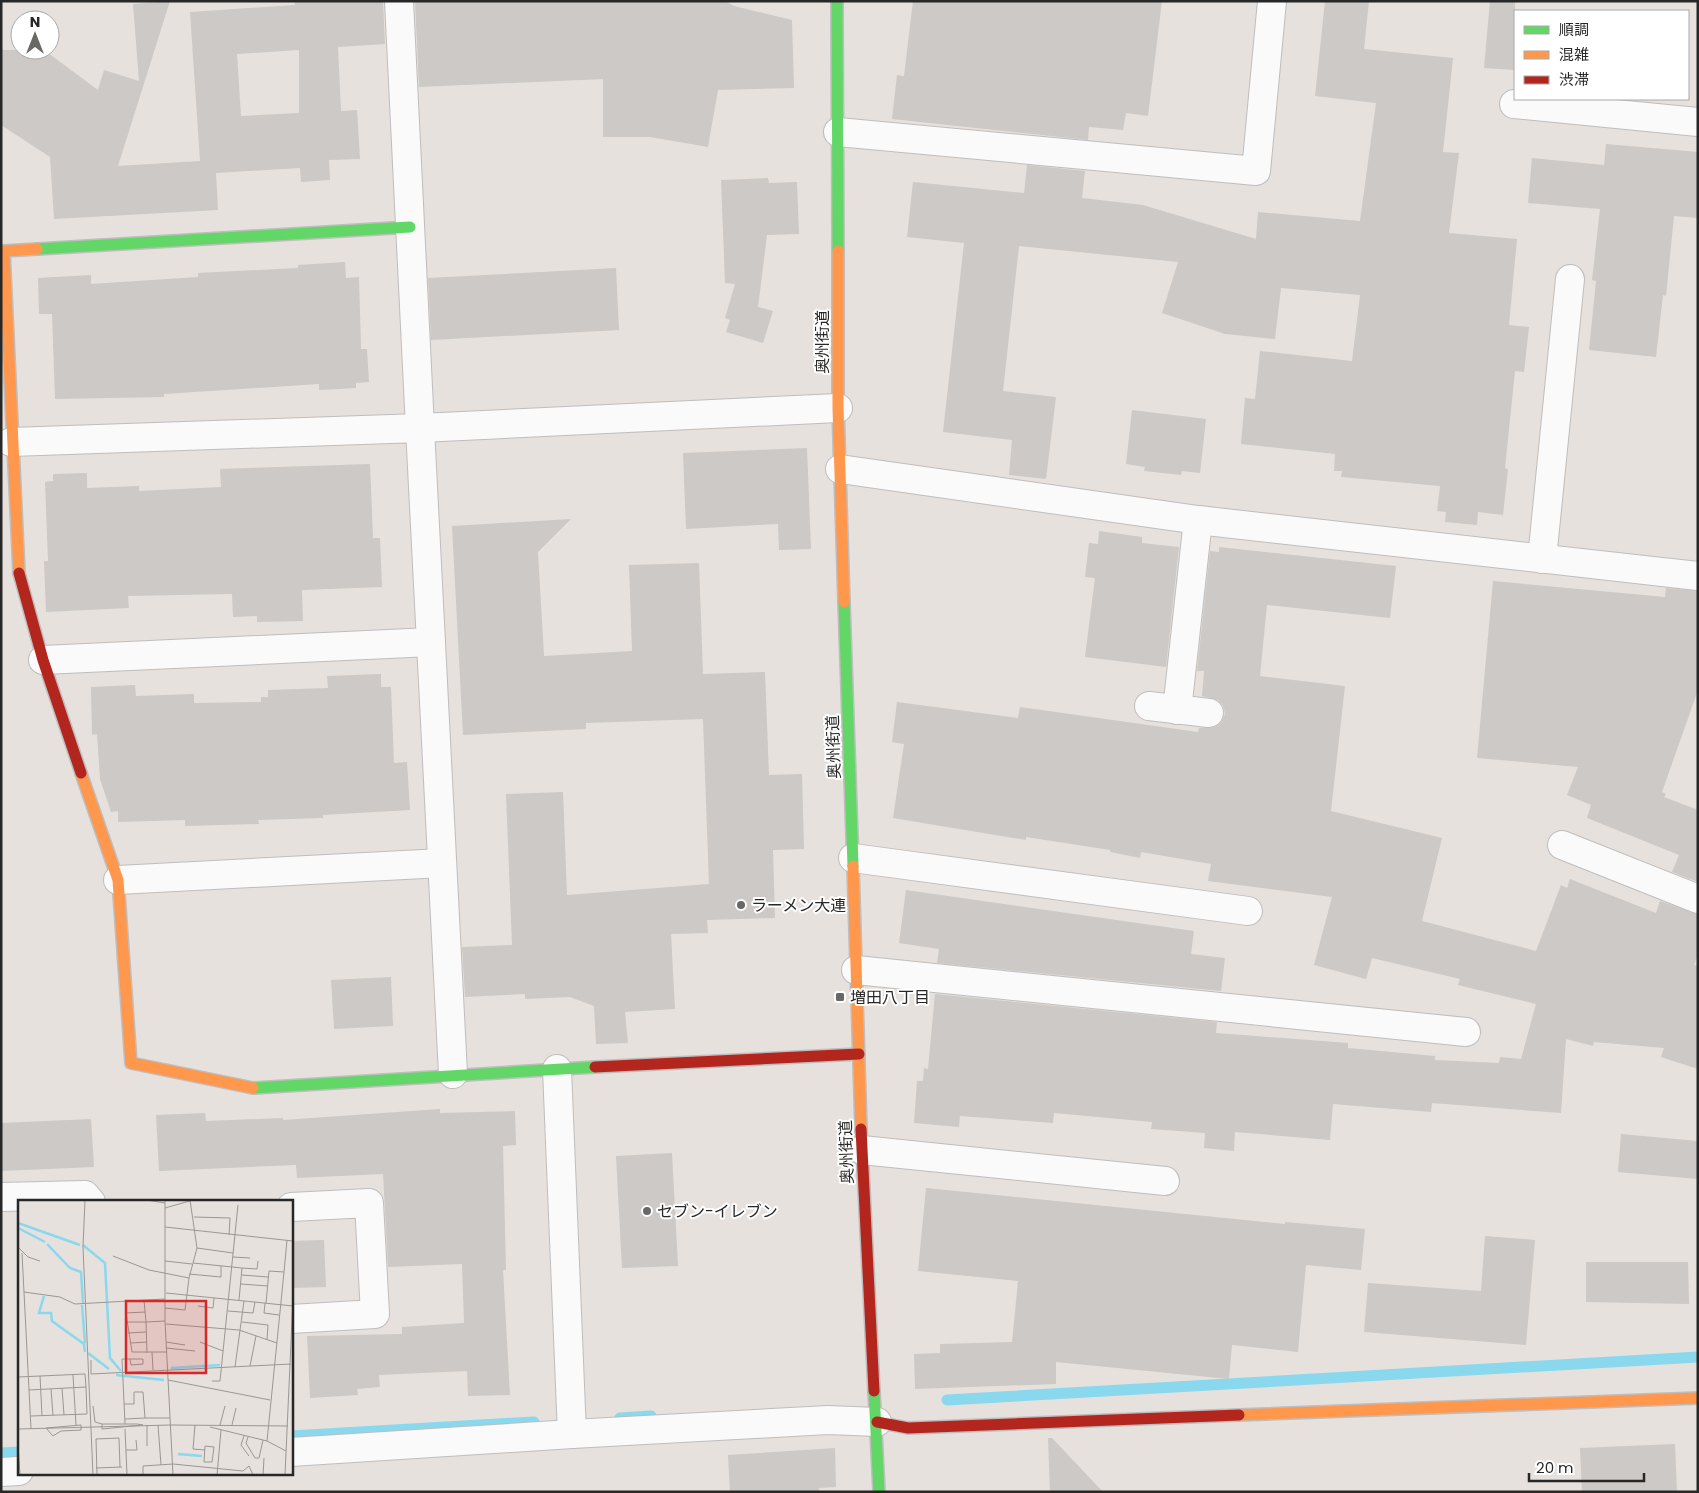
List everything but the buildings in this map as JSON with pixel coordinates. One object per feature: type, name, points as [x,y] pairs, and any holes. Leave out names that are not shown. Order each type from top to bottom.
[{"type":"street","points":[[399,1],[453,1074]]},
{"type":"street","name":"奥州街道","points":[[837,1],[838,408],[862,1150],[879,1492]]},
{"type":"street","points":[[838,132],[1256,171],[1272,1]]},
{"type":"street","points":[[1514,104],[1698,122]]},
{"type":"street","points":[[410,227],[4,252],[17,566],[43,660],[118,880],[131,1063],[249,1088],[453,1074],[859,1054]]},
{"type":"street","points":[[1542,559],[1570,279]]},
{"type":"street","points":[[11,442],[420,428],[838,408]]},
{"type":"street","points":[[840,469],[1198,520],[1698,576]]},
{"type":"street","points":[[1178,710],[1198,520]]},
{"type":"street","points":[[43,660],[431,642]]},
{"type":"street","points":[[1149,706],[1209,713]]},
{"type":"street","points":[[1562,845],[1698,899]]},
{"type":"street","points":[[853,858],[1248,911]]},
{"type":"street","points":[[118,880],[442,863]]},
{"type":"street","points":[[856,970],[1466,1032]]},
{"type":"street","points":[[558,1069],[572,1434]]},
{"type":"street","points":[[862,1150],[1165,1181]]},
{"type":"street","points":[[1,1198],[85,1195],[89,1200]]},
{"type":"street","points":[[292,1207],[369,1203],[375,1314],[292,1319]]},
{"type":"street","points":[[292,1452],[828,1420],[877,1422],[908,1428],[1698,1398]]},
{"type":"street","points":[[1,1472],[18,1471]]},
{"type":"waterway","points":[[947,1400],[1698,1357]]},
{"type":"waterway","points":[[620,1418],[651,1416]]},
{"type":"waterway","points":[[292,1436],[534,1422]]},
{"type":"waterway","points":[[1,1453],[18,1452]]},
{"type":"traffic: fast","points":[[837,1],[838,251]]},
{"type":"traffic: fast","points":[[37,249],[410,227]]},
{"type":"traffic: fast","points":[[844,602],[853,866]]},
{"type":"traffic: fast","points":[[253,1088],[595,1067]]},
{"type":"traffic: fast","points":[[874,1391],[879,1492]]},
{"type":"traffic: slow","points":[[19,573],[4,251],[37,249]]},
{"type":"traffic: slow","points":[[838,251],[838,408],[844,602]]},
{"type":"traffic: slow","points":[[81,773],[118,880],[131,1063],[253,1088]]},
{"type":"traffic: slow","points":[[853,866],[861,1129]]},
{"type":"traffic: slow","points":[[1239,1415],[1698,1398]]},
{"type":"traffic: jam","points":[[19,573],[43,660],[81,773]]},
{"type":"traffic: jam","points":[[595,1067],[859,1054]]},
{"type":"traffic: jam","points":[[861,1129],[874,1391]]},
{"type":"traffic: jam","points":[[877,1422],[908,1428],[1239,1415]]},
{"type":"place","name":"ラーメン大連","points":[[741,905]]},
{"type":"place","name":"増田八丁目","points":[[840,997]]},
{"type":"place","name":"セブン-イレブン","points":[[647,1211]]}]
